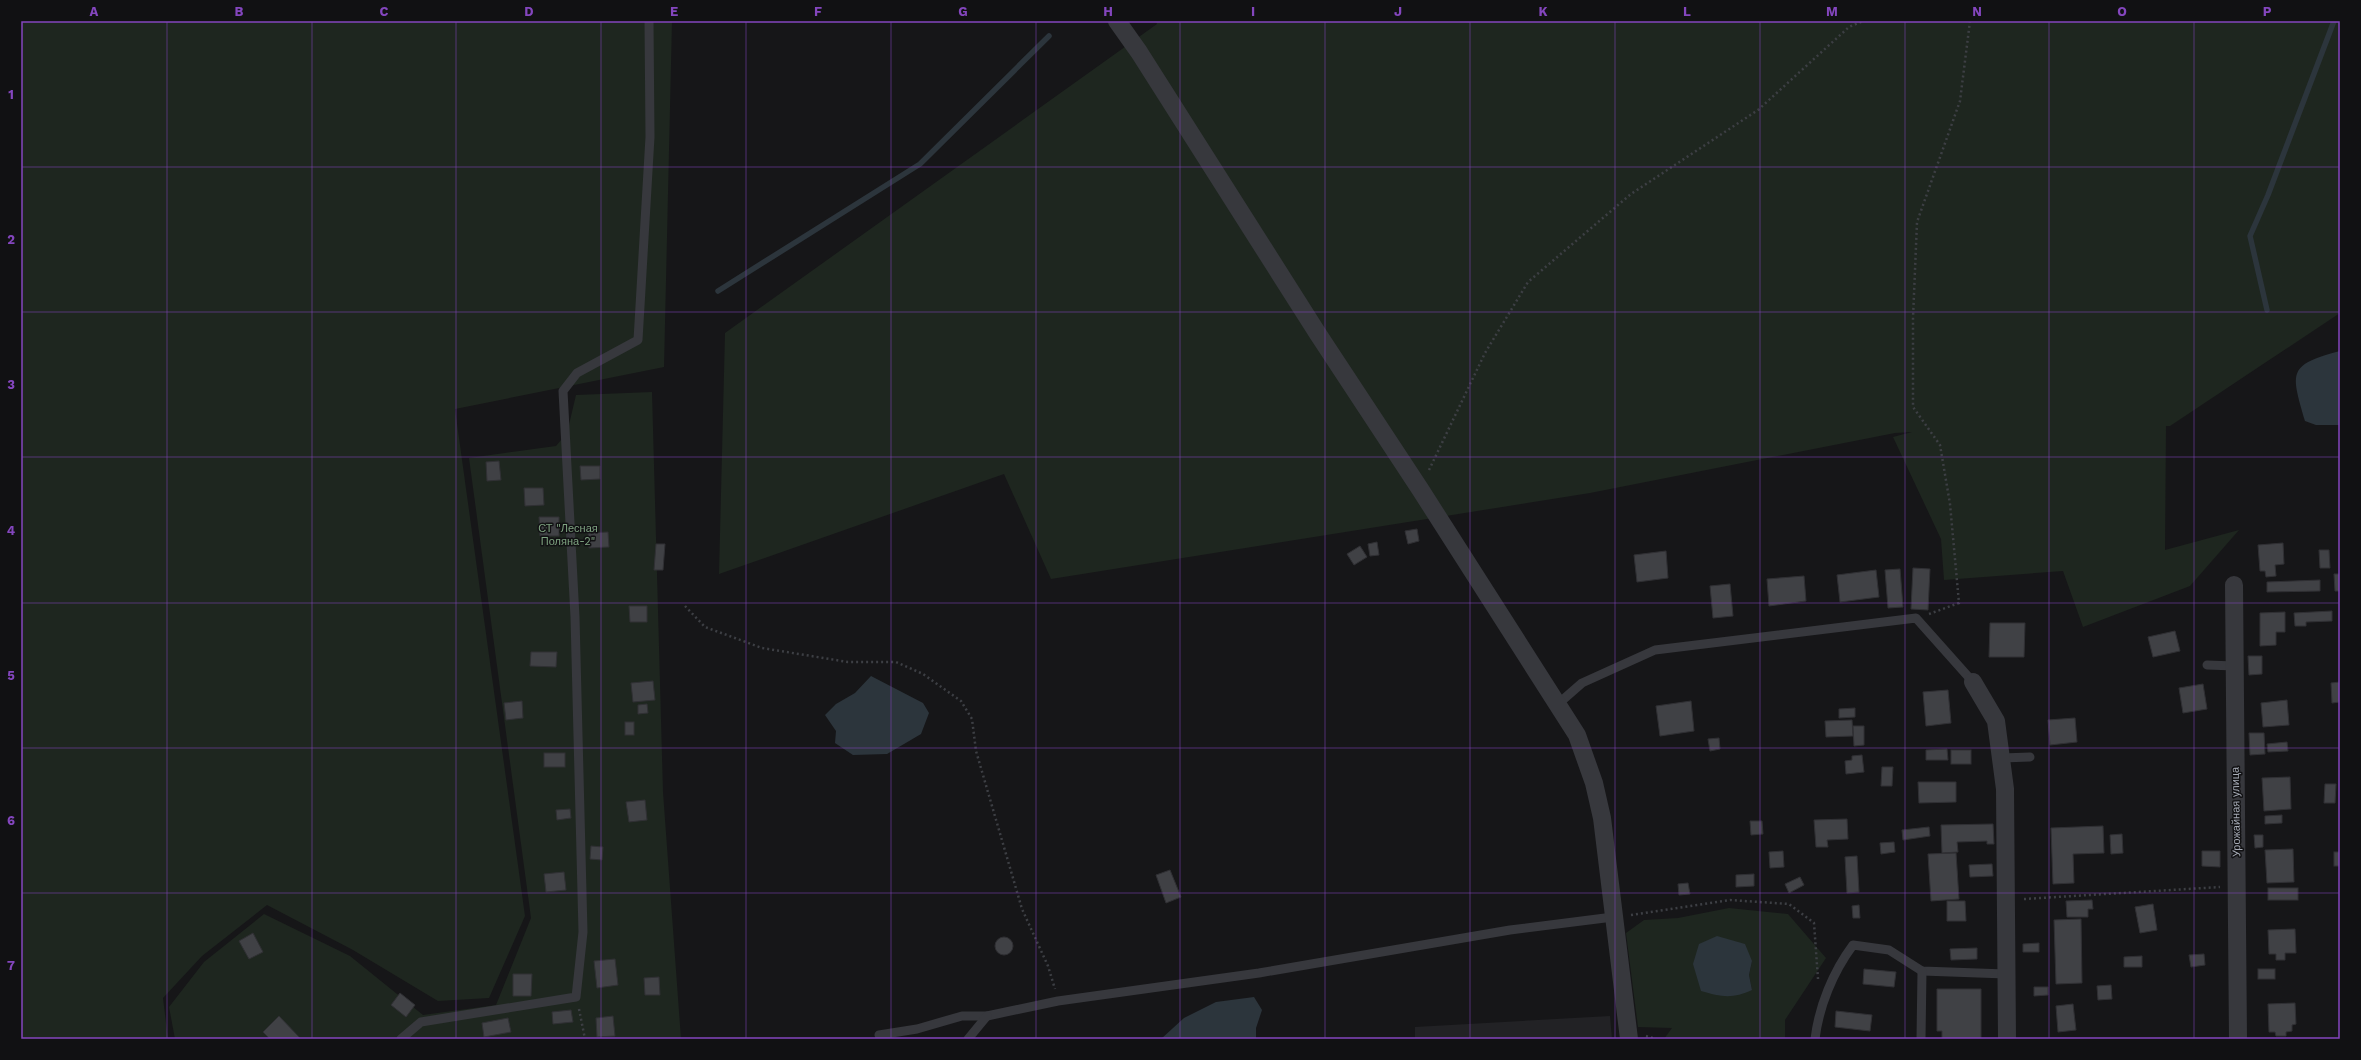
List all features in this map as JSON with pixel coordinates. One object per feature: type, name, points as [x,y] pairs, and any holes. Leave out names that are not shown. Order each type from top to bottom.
[{"type":"street","points":[[1117,21],[1139,52],[1318,334],[1420,489],[1577,735],[1594,783],[1602,818],[1629,1039]]},
{"type":"street","name":"Урожайная улица","points":[[2234,584],[2238,1039]]},
{"type":"street","points":[[1973,682],[1996,721],[2005,789],[2007,1039]]},
{"type":"lane","points":[[402,1039],[421,1022],[576,997],[583,932],[575,617],[563,391],[577,373],[638,340],[650,138],[649,21]]},
{"type":"lane","points":[[1558,704],[1582,683],[1655,650],[1916,618],[1973,682]]},
{"type":"lane","points":[[2207,665],[2235,666]]},
{"type":"lane","points":[[2002,758],[2030,757]]},
{"type":"lane","points":[[878,1035],[917,1029],[962,1016],[987,1016],[1058,1001],[1259,973],[1510,930],[1613,917]]},
{"type":"lane","points":[[1815,1039],[1817,1025],[1827,994],[1841,961],[1853,945],[1889,950],[1922,971],[2006,974]]},
{"type":"lane","points":[[1921,1039],[1922,971]]},
{"type":"lane","points":[[968,1039],[987,1016]]},
{"type":"path","points":[[1420,489],[1485,353],[1528,282],[1631,194],[1758,110],[1849,27],[1863,21]]},
{"type":"path","points":[[1916,618],[1959,603],[1950,504],[1940,445],[1913,407],[1912,318],[1917,222],[1960,101],[1970,21]]},
{"type":"path","points":[[685,606],[705,627],[762,648],[848,662],[896,662],[923,674],[961,701],[972,719],[976,751],[1022,908],[1048,966],[1058,1001]]},
{"type":"path","points":[[2006,900],[2227,886]]},
{"type":"path","points":[[1613,917],[1730,900],[1789,904],[1814,923],[1818,983],[1827,994]]},
{"type":"path","points":[[576,997],[585,1039]]},
{"type":"shaded area","points":[[2340,351],[2340,425],[2316,425],[2305,421],[2297,391],[2297,373],[2302,366],[2310,361]]},
{"type":"shaded area","points":[[871,676],[923,703],[929,713],[921,734],[887,754],[853,755],[835,743],[836,731],[825,715],[836,704],[855,693]]},
{"type":"shaded area","points":[[1717,936],[1745,944],[1752,961],[1749,975],[1752,990],[1733,996],[1715,995],[1701,991],[1693,964],[1699,944]]},
{"type":"shaded area","points":[[1254,997],[1262,1010],[1256,1028],[1256,1039],[1161,1039],[1184,1018],[1216,1002]]},
{"type":"shaded area","points":[[1610,1016],[1612,1039],[1415,1039],[1415,1027]]},
{"type":"green space","points":[[21,21],[672,21],[664,367],[455,409],[525,916],[489,998],[438,1001],[353,950],[267,905],[202,956],[163,998],[168,1039],[21,1039]]},
{"type":"green space","points":[[1156,21],[2340,21],[2340,313],[2170,426],[2166,426],[2165,550],[2239,530],[2190,586],[2083,627],[2063,571],[1944,580],[1941,539],[1893,437],[1912,432],[1895,433],[1590,493],[1051,579],[1004,474],[719,574],[725,333],[1157,24]]},
{"type":"green space","name":"СТ \"Лесная Поляна-2\"","points":[[652,392],[663,792],[681,1039],[175,1039],[169,1007],[204,962],[264,914],[350,956],[423,1015],[496,1005],[531,918],[469,458],[556,446],[567,433],[576,395]]},
{"type":"green space","points":[[1729,908],[1788,914],[1826,958],[1785,1020],[1785,1039],[1664,1039],[1672,1028],[1638,1027],[1626,933],[1644,920],[1678,918]],"holes":[[[1752,961],[1749,975],[1752,990],[1701,991]]]},
{"type":"building","points":[[499,461],[501,480],[487,481],[486,462]]},
{"type":"building","points":[[580,466],[600,466],[600,479],[581,480]]},
{"type":"building","points":[[524,488],[543,488],[544,505],[525,506]]},
{"type":"building","points":[[539,517],[559,517],[559,536],[540,536]]},
{"type":"building","points":[[1417,529],[1419,541],[1408,544],[1405,531]]},
{"type":"building","points":[[608,532],[609,547],[589,548],[588,533]]},
{"type":"building","points":[[1377,542],[1379,555],[1370,556],[1368,544]]},
{"type":"building","points":[[2283,543],[2284,564],[2275,565],[2276,576],[2266,577],[2265,571],[2260,571],[2258,545]]},
{"type":"building","points":[[656,544],[665,544],[663,570],[654,570]]},
{"type":"building","points":[[1360,546],[1367,557],[1354,565],[1347,554]]},
{"type":"building","points":[[2319,550],[2329,550],[2330,568],[2320,568]]},
{"type":"building","points":[[1666,551],[1668,578],[1637,582],[1634,555]]},
{"type":"building","points":[[1913,568],[1930,569],[1928,610],[1911,609]]},
{"type":"building","points":[[1900,569],[1903,607],[1888,608],[1885,570]]},
{"type":"building","points":[[1876,570],[1879,597],[1840,602],[1837,575]]},
{"type":"building","points":[[2334,574],[2340,574],[2340,591],[2335,591]]},
{"type":"building","points":[[1804,576],[1806,601],[1769,606],[1767,579]]},
{"type":"building","points":[[2320,580],[2320,591],[2267,592],[2267,582]]},
{"type":"building","points":[[1730,584],[1733,616],[1713,618],[1710,586]]},
{"type":"building","points":[[629,606],[647,606],[647,622],[630,622]]},
{"type":"building","points":[[2332,611],[2332,621],[2306,622],[2306,626],[2295,626],[2294,613]]},
{"type":"building","points":[[2285,612],[2285,632],[2276,632],[2276,645],[2260,646],[2260,613]]},
{"type":"building","points":[[1990,623],[2025,623],[2024,657],[1989,657]]},
{"type":"building","points":[[2175,631],[2180,651],[2153,657],[2148,637]]},
{"type":"building","points":[[531,652],[557,652],[556,667],[530,666]]},
{"type":"building","points":[[2248,656],[2262,656],[2262,674],[2249,675]]},
{"type":"building","points":[[653,681],[655,700],[633,702],[631,683]]},
{"type":"building","points":[[2340,682],[2340,702],[2332,703],[2331,683]]},
{"type":"building","points":[[2203,684],[2207,709],[2183,713],[2179,688]]},
{"type":"building","points":[[1948,690],[1951,723],[1926,726],[1923,692]]},
{"type":"building","points":[[2287,700],[2289,725],[2263,727],[2261,703]]},
{"type":"building","points":[[522,701],[523,718],[506,720],[504,703]]},
{"type":"building","points":[[1691,701],[1694,731],[1660,736],[1656,706]]},
{"type":"building","points":[[647,704],[648,713],[638,714],[638,705]]},
{"type":"building","points":[[1855,708],[1855,717],[1839,718],[1839,709]]},
{"type":"building","points":[[2075,718],[2077,742],[2050,745],[2048,720]]},
{"type":"building","points":[[1852,720],[1853,736],[1826,737],[1825,721]]},
{"type":"building","points":[[625,722],[634,722],[634,735],[625,735]]},
{"type":"building","points":[[1853,726],[1864,726],[1864,745],[1854,746]]},
{"type":"building","points":[[2249,733],[2264,733],[2265,754],[2250,755]]},
{"type":"building","points":[[1719,738],[1720,749],[1710,751],[1708,739]]},
{"type":"building","points":[[2287,742],[2288,751],[2268,752],[2267,744]]},
{"type":"building","points":[[1947,749],[1948,760],[1926,760],[1926,750]]},
{"type":"building","points":[[1951,750],[1971,750],[1971,764],[1951,764]]},
{"type":"building","points":[[544,753],[565,753],[565,767],[544,767]]},
{"type":"building","points":[[1862,755],[1864,772],[1846,774],[1845,761],[1852,760],[1852,756]]},
{"type":"building","points":[[1882,767],[1893,767],[1892,786],[1881,786]]},
{"type":"building","points":[[2290,777],[2291,809],[2264,811],[2262,778]]},
{"type":"building","points":[[1918,782],[1956,782],[1956,802],[1919,803]]},
{"type":"building","points":[[2325,784],[2336,784],[2335,803],[2324,803]]},
{"type":"building","points":[[645,800],[647,820],[629,822],[626,802]]},
{"type":"building","points":[[570,809],[571,818],[557,820],[556,810]]},
{"type":"building","points":[[2282,815],[2282,823],[2265,824],[2265,816]]},
{"type":"building","points":[[1847,819],[1848,839],[1827,840],[1828,847],[1816,847],[1814,820]]},
{"type":"building","points":[[1750,821],[1762,821],[1763,834],[1751,835]]},
{"type":"building","points":[[1993,824],[1994,844],[1987,844],[1987,841],[1957,842],[1958,852],[1942,853],[1941,825]]},
{"type":"building","points":[[2103,826],[2104,853],[2073,854],[2074,883],[2053,884],[2051,828]]},
{"type":"building","points":[[1929,827],[1930,836],[1903,840],[1902,830]]},
{"type":"building","points":[[2122,834],[2123,853],[2111,854],[2110,835]]},
{"type":"building","points":[[2254,835],[2263,835],[2263,847],[2255,848]]},
{"type":"building","points":[[1894,842],[1895,852],[1881,854],[1880,843]]},
{"type":"building","points":[[591,846],[603,847],[602,860],[590,859]]},
{"type":"building","points":[[2293,849],[2294,882],[2267,883],[2265,850]]},
{"type":"building","points":[[1783,851],[1784,867],[1770,868],[1769,852]]},
{"type":"building","points":[[2202,851],[2220,851],[2220,867],[2202,866]]},
{"type":"building","points":[[2334,852],[2340,852],[2340,866],[2334,866]]},
{"type":"building","points":[[1956,853],[1959,899],[1931,901],[1928,854]]},
{"type":"building","points":[[1857,856],[1859,892],[1847,893],[1845,857]]},
{"type":"building","points":[[1992,864],[1993,876],[1970,877],[1969,865]]},
{"type":"building","points":[[1170,870],[1181,897],[1166,903],[1156,875]]},
{"type":"building","points":[[564,872],[566,890],[546,892],[544,874]]},
{"type":"building","points":[[1754,874],[1754,886],[1736,887],[1736,875]]},
{"type":"building","points":[[1800,877],[1804,885],[1789,893],[1785,884]]},
{"type":"building","points":[[1688,883],[1690,894],[1679,895],[1678,884]]},
{"type":"building","points":[[2268,888],[2298,888],[2298,900],[2268,900]]},
{"type":"building","points":[[2092,900],[2093,909],[2088,909],[2088,917],[2067,917],[2066,901]]},
{"type":"building","points":[[1947,901],[1965,901],[1966,921],[1947,921]]},
{"type":"building","points":[[2153,904],[2157,930],[2140,933],[2135,907]]},
{"type":"building","points":[[1859,905],[1860,918],[1853,918],[1852,906]]},
{"type":"building","points":[[2081,919],[2082,983],[2056,984],[2054,920]]},
{"type":"building","points":[[2295,929],[2296,953],[2285,953],[2285,960],[2276,960],[2276,954],[2269,954],[2268,930]]},
{"type":"building","points":[[253,933],[263,952],[249,959],[239,941]]},
{"type":"building","points":[[1004,937],[1010,940],[1013,946],[1010,952],[1004,955],[998,952],[995,946],[998,940]]},
{"type":"building","points":[[2039,943],[2039,952],[2023,952],[2023,944]]},
{"type":"building","points":[[1977,948],[1977,959],[1951,960],[1950,949]]},
{"type":"building","points":[[2204,954],[2205,965],[2191,967],[2189,955]]},
{"type":"building","points":[[2142,956],[2142,967],[2124,967],[2124,957]]},
{"type":"building","points":[[615,959],[618,985],[597,988],[594,961]]},
{"type":"building","points":[[1864,969],[1896,972],[1894,987],[1863,984]]},
{"type":"building","points":[[2258,969],[2275,969],[2275,979],[2258,979]]},
{"type":"building","points":[[513,974],[532,974],[531,996],[513,996]]},
{"type":"building","points":[[659,977],[660,995],[645,995],[644,978]]},
{"type":"building","points":[[2111,985],[2112,999],[2098,1000],[2097,986]]},
{"type":"building","points":[[2034,987],[2048,987],[2048,995],[2034,996]]},
{"type":"building","points":[[1937,989],[1981,989],[1981,1039],[1942,1039],[1942,1031],[1937,1031]]},
{"type":"building","points":[[400,993],[415,1005],[406,1017],[391,1005]]},
{"type":"building","points":[[2295,1003],[2296,1024],[2292,1025],[2292,1031],[2286,1032],[2286,1036],[2276,1036],[2275,1032],[2269,1032],[2268,1004]]},
{"type":"building","points":[[2073,1004],[2076,1030],[2058,1032],[2056,1006]]},
{"type":"building","points":[[571,1010],[573,1022],[553,1024],[552,1012]]},
{"type":"building","points":[[1836,1011],[1872,1015],[1870,1031],[1835,1027]]},
{"type":"building","points":[[279,1016],[301,1039],[270,1039],[263,1032]]},
{"type":"building","points":[[613,1016],[615,1036],[597,1037],[596,1018]]},
{"type":"building","points":[[508,1018],[511,1032],[484,1037],[482,1023]]},
{"type":"waterway","points":[[2267,310],[2250,236],[2268,195],[2334,21]]},
{"type":"waterway","points":[[718,291],[920,164],[1049,36]]}]
